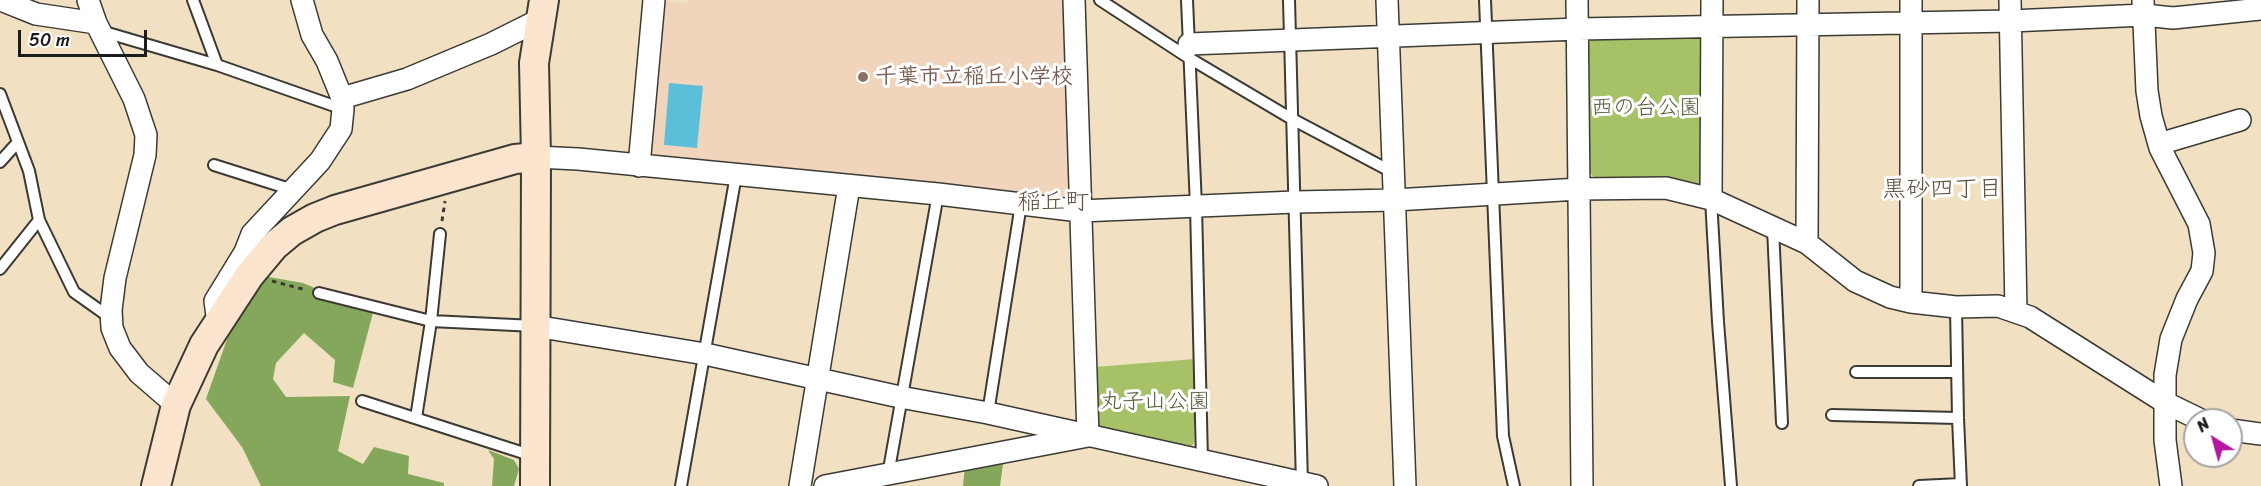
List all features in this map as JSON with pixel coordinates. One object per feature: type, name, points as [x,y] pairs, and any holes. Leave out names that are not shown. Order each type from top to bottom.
[{"type":"street","points":[[1,0],[36,14],[98,27]]},
{"type":"street","points":[[88,0],[98,27],[135,99],[146,135],[146,155],[115,278],[111,310],[112,328],[120,348],[139,374],[176,405]]},
{"type":"street","points":[[218,322],[215,301],[245,252],[252,234],[320,161],[341,129],[342,103],[327,61],[312,34],[302,0]]},
{"type":"street","points":[[639,166],[654,0]]},
{"type":"street","points":[[1074,0],[1088,436]]},
{"type":"street","points":[[1387,0],[1405,486]]},
{"type":"street","points":[[1577,0],[1582,486]]},
{"type":"street","points":[[1711,199],[1712,0]]},
{"type":"street","points":[[1808,0],[1808,243]]},
{"type":"street","points":[[1911,0],[1911,302]]},
{"type":"street","points":[[1189,51],[1290,40],[1578,29],[1911,22],[2011,10],[2144,8],[2173,18],[2261,9]]},
{"type":"street","points":[[2144,8],[2147,91],[2159,144],[2199,224],[2204,253],[2202,271],[2187,299],[2171,339],[2165,375],[2165,440],[2171,486]]},
{"type":"street","points":[[342,103],[491,44],[542,10]]},
{"type":"street","points":[[535,486],[534,63],[542,10]]},
{"type":"street","points":[[2011,10],[2016,311]]},
{"type":"street","points":[[2159,144],[2240,120]]},
{"type":"street","points":[[156,486],[176,405],[204,345],[249,276],[274,246],[292,231],[335,210],[515,159],[536,157],[578,159],[938,194],[1080,211],[1295,201],[1395,200],[1579,189],[1666,188],[1711,199],[1808,243],[1855,281],[1890,297],[1956,307],[1998,306],[2030,317],[2166,403],[2183,411]]},
{"type":"street","points":[[800,486],[849,186]]},
{"type":"street","points":[[535,326],[705,354],[1310,484]]},
{"type":"street","points":[[2243,432],[2261,434]]},
{"type":"street","points":[[825,486],[1088,436]]},
{"type":"lane","points":[[193,0],[218,65]]},
{"type":"lane","points":[[1100,0],[1189,51],[1292,119],[1394,173]]},
{"type":"lane","points":[[1187,0],[1196,206],[1202,461]]},
{"type":"lane","points":[[1289,0],[1295,201],[1310,484]]},
{"type":"lane","points":[[1485,0],[1503,436],[1514,486]]},
{"type":"lane","points":[[98,27],[342,103]]},
{"type":"lane","points":[[0,94],[29,171],[39,220],[74,292],[105,314],[112,328]]},
{"type":"lane","points":[[0,162],[18,142]]},
{"type":"lane","points":[[214,165],[293,190]]},
{"type":"lane","points":[[681,486],[736,175]]},
{"type":"lane","points":[[888,475],[900,397],[938,194]]},
{"type":"lane","points":[[1711,199],[1731,486]]},
{"type":"lane","points":[[988,413],[1021,204]]},
{"type":"lane","points":[[0,269],[39,220]]},
{"type":"lane","points":[[1773,227],[1782,423]]},
{"type":"lane","points":[[417,418],[431,321],[440,234]]},
{"type":"lane","points":[[320,293],[431,321],[535,326]]},
{"type":"lane","points":[[1919,486],[1961,485],[1956,307]]},
{"type":"lane","points":[[1856,372],[1957,372]]},
{"type":"lane","points":[[362,400],[534,456]]},
{"type":"lane","points":[[1832,416],[1958,418]]},
{"type":"path","points":[[440,234],[449,178]]},
{"type":"path","points":[[249,276],[320,293]]},
{"type":"shaded area","name":"千葉市立稲丘小学校","points":[[690,0],[1067,0],[1073,190],[1064,197],[656,158],[649,151],[664,1],[686,3]]},
{"type":"green space","name":"西の台公園","points":[[1695,33],[1705,41],[1706,182],[1697,187],[1651,180],[1594,177],[1587,170],[1586,45],[1593,37]]},
{"type":"green space","points":[[263,276],[303,283],[373,313],[353,388],[333,382],[335,360],[304,333],[276,363],[273,379],[286,397],[350,396],[338,451],[363,464],[374,447],[409,456],[408,474],[444,483],[444,486],[261,486],[242,447],[206,399],[231,328]]},
{"type":"green space","name":"丸子山公園","points":[[1195,359],[1194,443],[1188,450],[1103,432],[1095,425],[1095,367]]},
{"type":"green space","points":[[488,450],[514,460],[519,469],[514,486],[492,486],[494,459]]},
{"type":"green space","points":[[1004,457],[1000,486],[963,486],[965,466]]},
{"type":"water","points":[[669,83],[703,86],[697,148],[664,145]]},
{"type":"place","name":"千葉市立稲丘小学校","points":[[863,77]]},
{"type":"district","name":"黒砂四丁目","points":[[1942,190]]},
{"type":"district","name":"稲丘町","points":[[1053,203]]}]
